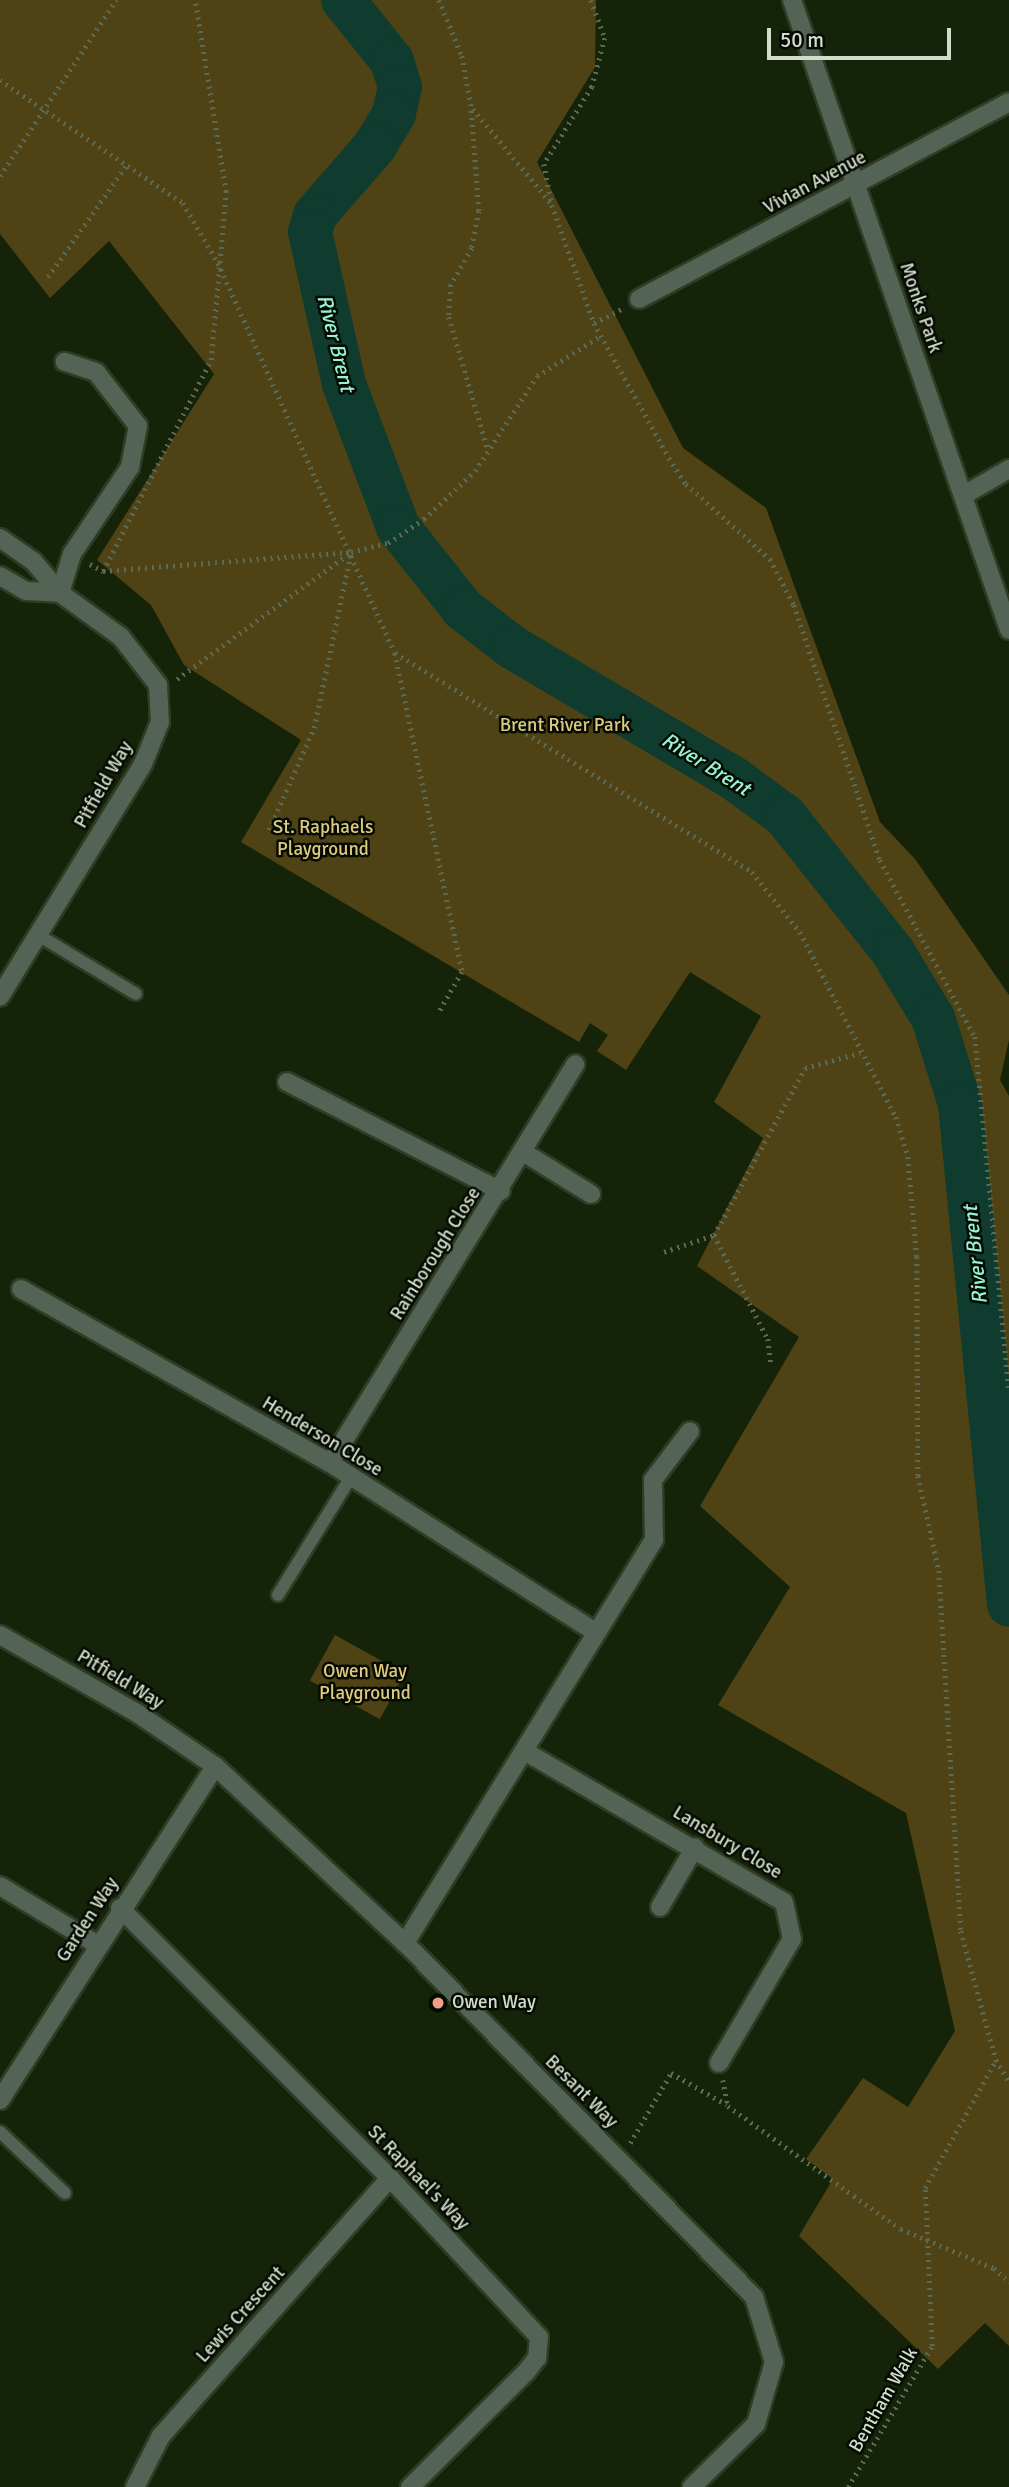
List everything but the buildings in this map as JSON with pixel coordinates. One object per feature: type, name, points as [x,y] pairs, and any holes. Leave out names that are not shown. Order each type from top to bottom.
[{"type":"street","name":"Monks Park","points":[[792,0],[1009,630]]},
{"type":"street","name":"Vivian Avenue","points":[[639,299],[1009,102]]},
{"type":"street","points":[[60,593],[72,554],[130,467],[138,425],[96,372],[65,362]]},
{"type":"street","points":[[964,495],[1009,469]]},
{"type":"street","points":[[0,538],[34,562],[60,593],[121,636],[158,685]]},
{"type":"street","points":[[0,576],[26,591],[60,593]]},
{"type":"street","name":"Pitfield Way","points":[[0,996],[143,764],[160,722],[158,685]]},
{"type":"street","name":"Rainborough Close","points":[[330,1463],[501,1191],[575,1065]]},
{"type":"street","points":[[287,1082],[501,1191]]},
{"type":"street","points":[[523,1152],[592,1194]]},
{"type":"street","name":"Henderson Close","points":[[21,1289],[330,1463],[595,1633]]},
{"type":"street","points":[[405,1943],[526,1752],[595,1633],[654,1540],[653,1480],[690,1431]]},
{"type":"street","name":"Pitfield Way","points":[[0,1635],[137,1713],[215,1766]]},
{"type":"street","name":"Lansbury Close","points":[[526,1752],[695,1847],[784,1902],[792,1939],[719,2063]]},
{"type":"street","name":"Garden Way","points":[[0,2100],[96,1944],[215,1766]]},
{"type":"street","name":"Besant Way","points":[[215,1766],[405,1943],[754,2297],[774,2362],[756,2424],[692,2487]]},
{"type":"street","points":[[660,1907],[695,1847]]},
{"type":"street","points":[[0,1886],[96,1944]]},
{"type":"street","name":"St Raphael's Way","points":[[120,1908],[390,2178],[538,2337],[537,2358],[527,2371],[410,2487]]},
{"type":"street","name":"Lewis Crescent","points":[[135,2487],[161,2436],[390,2178]]},
{"type":"lane","points":[[38,935],[136,994]]},
{"type":"lane","points":[[278,1595],[351,1477]]},
{"type":"lane","points":[[0,2132],[65,2193]]},
{"type":"path","points":[[0,176],[41,108],[116,0]]},
{"type":"path","points":[[195,0],[226,192],[211,360],[103,571],[351,552],[388,543],[475,471],[537,376],[602,335]]},
{"type":"path","points":[[439,0],[462,56],[471,104],[479,211],[471,248],[451,285],[449,317],[488,451]]},
{"type":"path","points":[[591,0],[605,38],[592,87],[544,164],[552,205],[594,323],[687,484],[770,559],[794,605],[880,860],[975,1037],[1009,1387]]},
{"type":"path","points":[[0,80],[183,203],[218,263],[395,653],[462,972],[438,1014]]},
{"type":"path","points":[[471,104],[478,121],[552,205]]},
{"type":"path","points":[[48,277],[127,164]]},
{"type":"path","points":[[594,323],[639,299]]},
{"type":"path","points":[[158,685],[188,675],[351,552]]},
{"type":"path","points":[[269,831],[314,728],[351,552]]},
{"type":"path","points":[[395,653],[752,872],[800,932],[860,1053],[896,1117],[908,1157],[917,1257],[918,1476],[939,1571],[961,1931],[996,2060],[1009,2082]]},
{"type":"path","points":[[664,1252],[714,1235],[805,1068],[860,1053]]},
{"type":"path","points":[[714,1235],[768,1339],[771,1363]]},
{"type":"path","name":"Bentham Walk","points":[[848,2487],[932,2346],[931,2239],[926,2188],[996,2060]]},
{"type":"path","points":[[719,2063],[728,2106]]},
{"type":"path","points":[[620,2160],[671,2073],[728,2106],[901,2229],[931,2239],[994,2268],[1009,2282]]},
{"type":"green space","name":"Brent River Park","points":[[0,0],[596,0],[595,67],[537,162],[683,448],[766,508],[880,822],[915,859],[1009,995],[1009,1040],[1000,1080],[1009,1096],[1009,2346],[985,2323],[938,2369],[799,2236],[833,2179],[806,2159],[863,2078],[908,2107],[955,2031],[906,1813],[718,1705],[790,1587],[700,1506],[799,1337],[697,1266],[763,1138],[714,1102],[761,1016],[690,972],[626,1070],[597,1051],[608,1035],[590,1023],[579,1042],[241,842],[301,740],[184,665],[151,605],[97,560],[214,374],[109,241],[50,298],[0,234]]},
{"type":"green space","name":"Owen Way Playground","points":[[335,1635],[405,1674],[380,1719],[310,1680]]},
{"type":"waterway","name":"River Brent","points":[[343,0],[392,61],[400,87],[394,114],[375,146],[315,215],[310,232],[344,384],[398,527],[463,609],[512,647],[732,777],[785,816],[893,952],[933,1018],[960,1104],[1009,1605]]},
{"type":"place","name":"Owen Way","points":[[438,2003]]},
{"type":"park label","name":"St. Raphaels Playground","points":[[323,839]]}]
